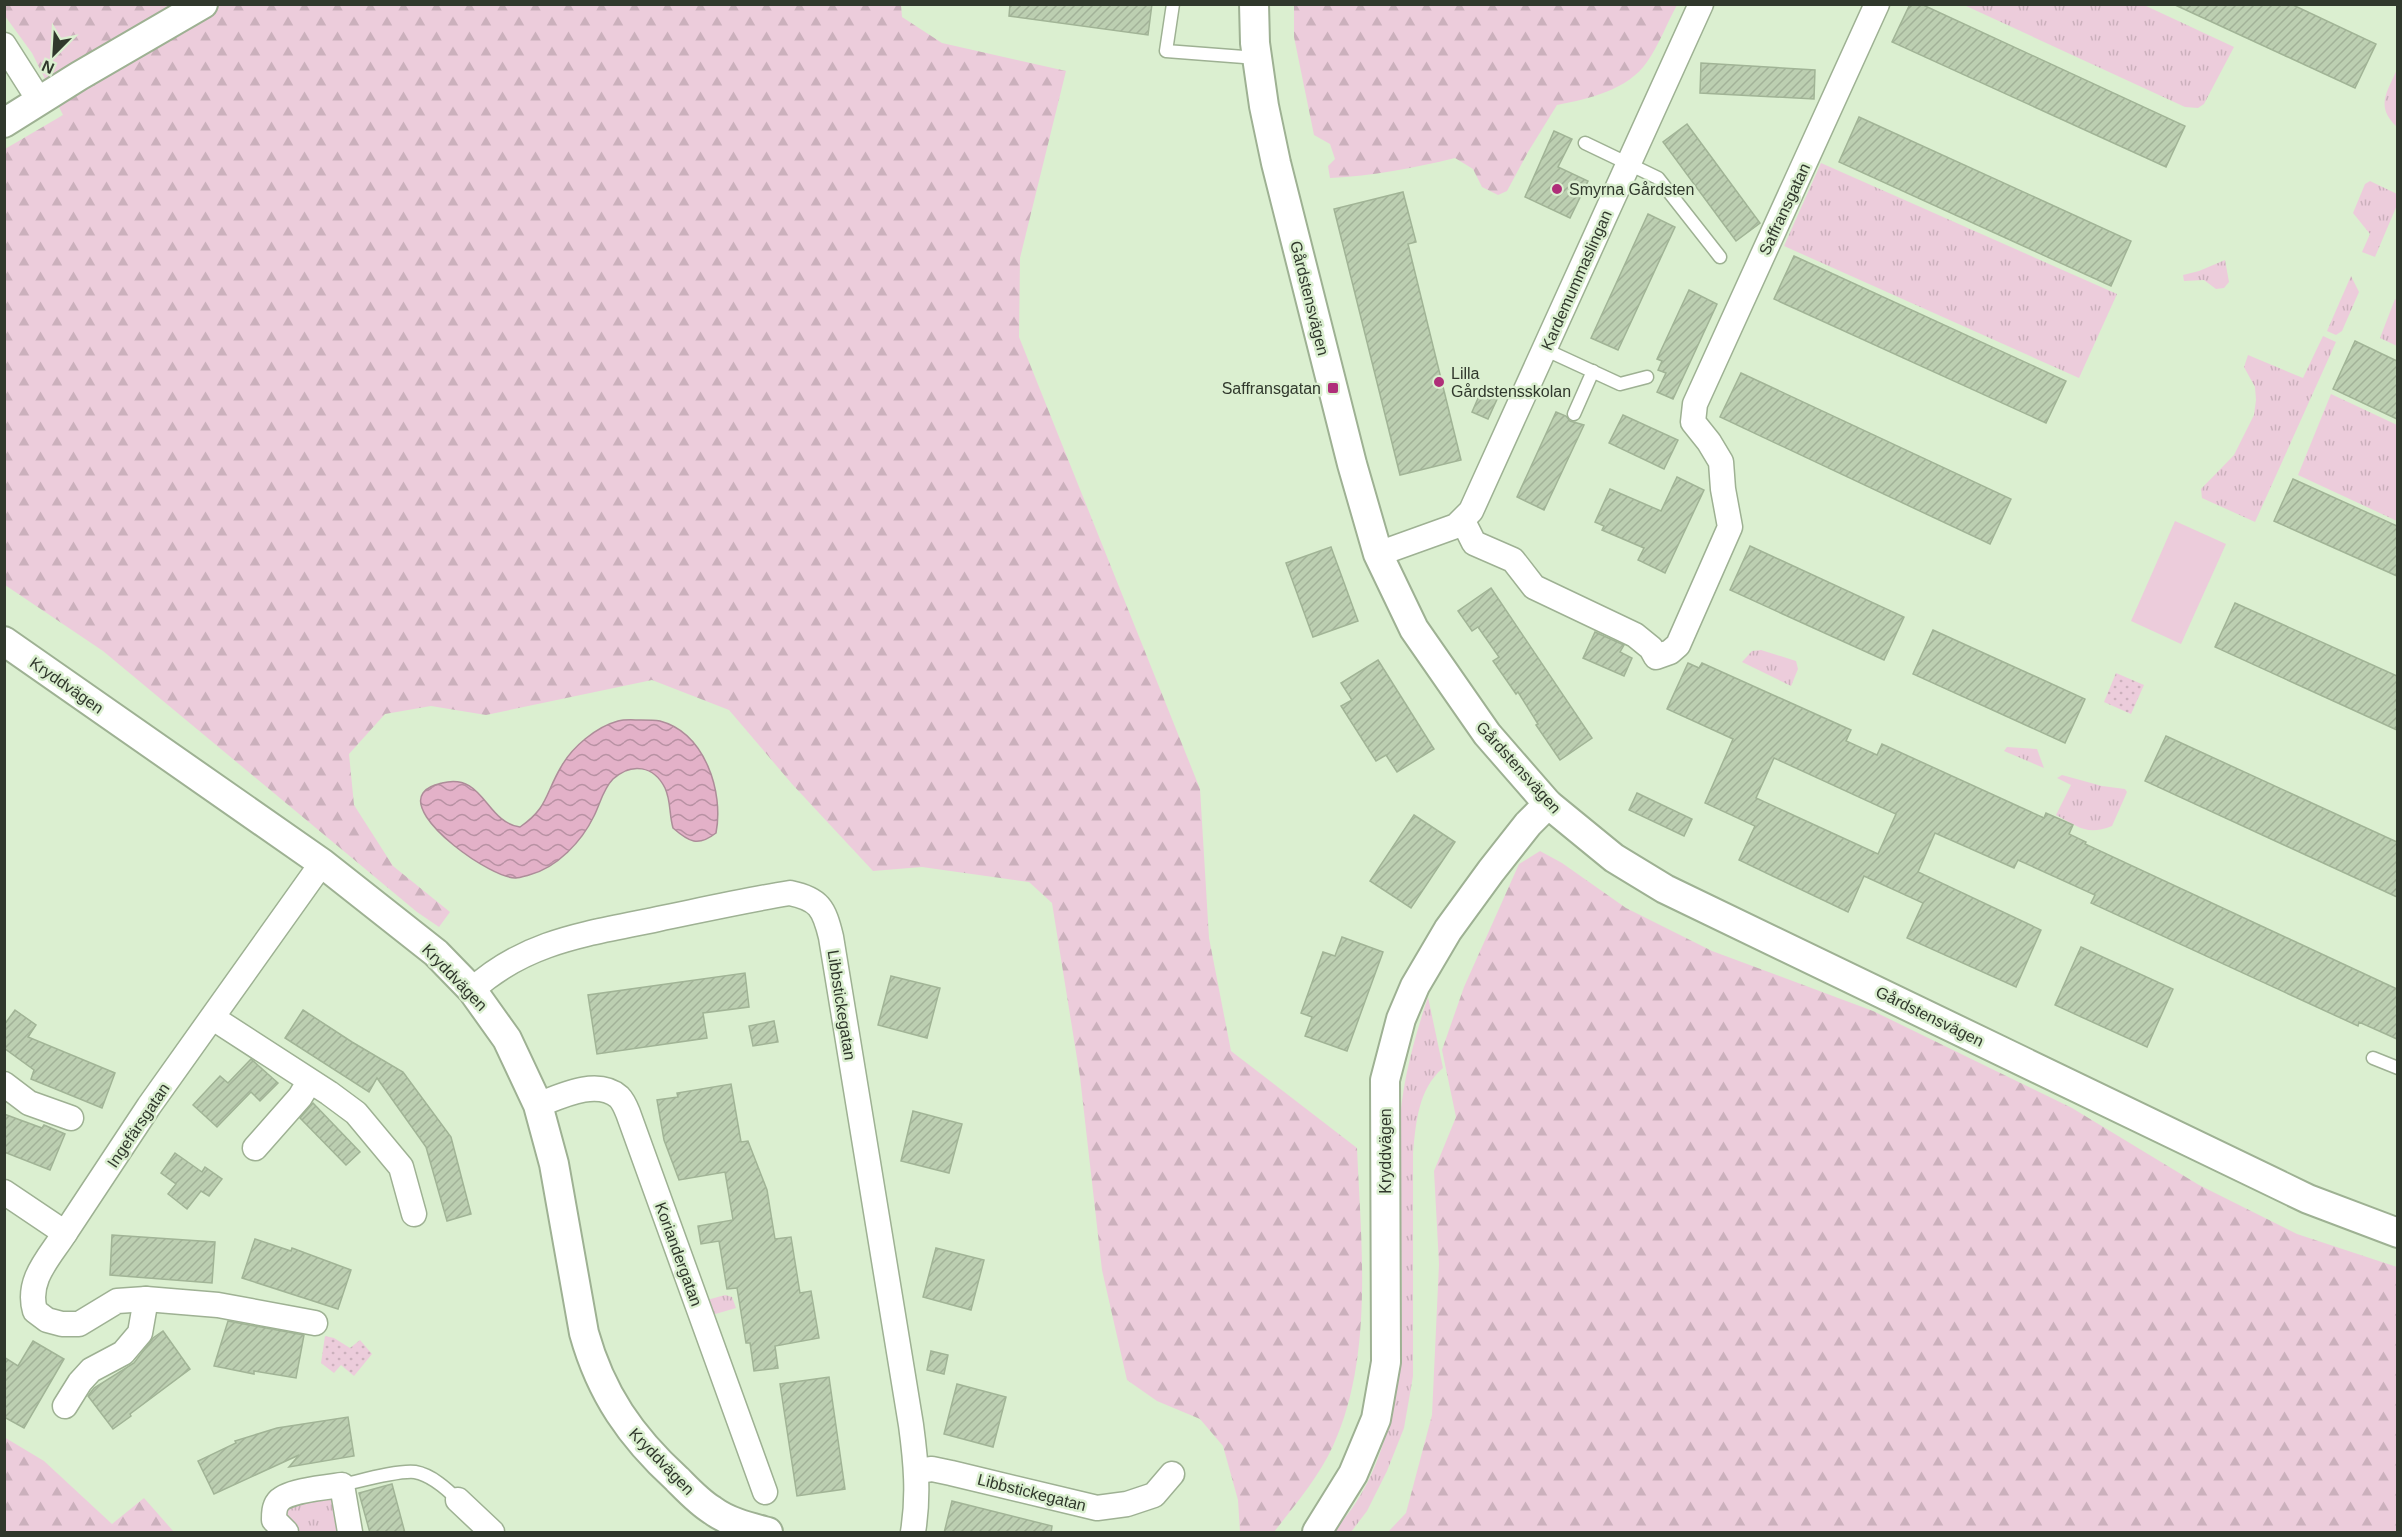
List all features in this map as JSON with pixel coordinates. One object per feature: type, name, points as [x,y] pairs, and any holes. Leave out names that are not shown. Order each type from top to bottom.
[{"type":"street","points":[[4,123],[203,4]]},
{"type":"street","name":"Gårdstensvägen","points":[[1254,4],[1257,58],[1276,163],[1352,464],[1378,554],[1414,629],[1474,718],[1548,804],[1614,858],[1665,889],[2308,1199],[2397,1233]]},
{"type":"street","name":"Kardemummaslingan","points":[[1463,521],[1471,511],[1701,4]]},
{"type":"street","name":"Saffransgatan","points":[[1463,521],[1474,543],[1513,560],[1534,586],[1635,635],[1651,648],[1656,657],[1670,652],[1678,645],[1730,527],[1721,462],[1693,422],[1695,404],[1877,4]]},
{"type":"street","points":[[4,45],[39,100]]},
{"type":"street","points":[[1378,554],[1456,526],[1463,521]]},
{"type":"street","name":"Kryddvägen","points":[[4,641],[322,863],[435,953],[472,990],[507,1039],[538,1105],[554,1164],[584,1333],[592,1360],[606,1392],[620,1417],[654,1458],[712,1511],[745,1526],[768,1533]]},
{"type":"street","name":"Kryddvägen","points":[[1317,1533],[1353,1474],[1377,1419],[1386,1362],[1385,1080],[1401,1019],[1414,986],[1448,930],[1528,824],[1548,804]]},
{"type":"street","name":"Ingefärsgatan","points":[[315,1323],[218,1305],[146,1299],[117,1301],[79,1324],[62,1324],[48,1320],[35,1311],[32,1290],[35,1279],[149,1106],[322,863]]},
{"type":"street","name":"Libbstickegatan","points":[[472,990],[486,977],[513,960],[558,940],[790,893],[814,901],[821,908],[831,937],[917,1471],[917,1506],[913,1533]]},
{"type":"street","points":[[213,1018],[356,1113],[401,1167],[414,1214]]},
{"type":"street","points":[[255,1148],[300,1097],[309,1082]]},
{"type":"street","points":[[4,1084],[29,1103],[71,1118]]},
{"type":"street","name":"Koriandergatan","points":[[538,1105],[579,1091],[597,1088],[611,1092],[620,1098],[628,1113],[765,1492]]},
{"type":"street","points":[[4,1192],[65,1233]]},
{"type":"street","points":[[65,1406],[80,1382],[91,1370],[123,1353],[140,1334],[146,1299]]},
{"type":"street","name":"Libbstickegatan","points":[[917,1471],[932,1469],[1097,1508],[1127,1504],[1154,1495],[1172,1474]]},
{"type":"street","points":[[286,1533],[274,1520],[274,1509],[279,1500],[287,1495],[342,1485],[350,1533]]},
{"type":"street","points":[[458,1500],[492,1533]]},
{"type":"lane","points":[[1173,4],[1166,51],[1257,58]]},
{"type":"lane","points":[[1585,143],[1658,178],[1720,257]]},
{"type":"lane","points":[[1544,349],[1620,384],[1647,377]]},
{"type":"lane","points":[[1574,414],[1593,371]]},
{"type":"lane","points":[[2373,1058],[2397,1068]]},
{"type":"lane","points":[[342,1485],[416,1472],[428,1477],[458,1500]]},
{"type":"green space","points":[[5,4],[901,5],[902,17],[942,43],[1066,71],[1020,258],[1019,337],[1200,789],[1209,938],[1231,1051],[1357,1148],[1362,1299],[1355,1375],[1346,1412],[1327,1458],[1306,1491],[1274,1532],[1240,1532],[1238,1500],[1223,1446],[1200,1419],[1157,1401],[1127,1380],[1102,1270],[1080,1077],[1052,903],[1029,882],[922,867],[873,871],[792,784],[729,710],[652,680],[486,715],[431,706],[385,714],[349,754],[354,805],[393,866],[450,912],[439,927],[417,912],[103,651],[5,585],[5,149],[63,115],[32,53],[5,16]]},
{"type":"green space","points":[[1294,4],[1677,5],[1655,48],[1639,72],[1606,92],[1557,105],[1507,191],[1498,195],[1482,187],[1473,169],[1455,158],[1393,171],[1330,178],[1328,166],[1335,159],[1330,144],[1314,135],[1294,37]]},
{"type":"green space","points":[[1964,5],[2144,5],[2234,47],[2204,104],[2198,108],[2185,107]]},
{"type":"green space","points":[[2397,69],[2397,127],[2386,112],[2385,99]]},
{"type":"green space","points":[[1821,163],[2117,294],[2079,378],[1784,246]]},
{"type":"green space","points":[[2370,181],[2397,194],[2397,205],[2375,257],[2362,252],[2370,234],[2353,213],[2365,184]]},
{"type":"green space","points":[[2225,260],[2229,282],[2224,288],[2216,289],[2204,280],[2184,281],[2183,275]]},
{"type":"green space","points":[[2351,276],[2359,292],[2342,331],[2336,335],[2327,331]]},
{"type":"green space","points":[[2395,299],[2397,301],[2397,346],[2380,338]]},
{"type":"green space","points":[[2323,336],[2336,342],[2255,522],[2202,498],[2201,489],[2234,455],[2254,415],[2255,387],[2244,367],[2248,355],[2303,378]]},
{"type":"green space","points":[[2331,394],[2397,425],[2397,521],[2298,475]]},
{"type":"green space","points":[[2175,521],[2226,544],[2181,644],[2131,621]]},
{"type":"green space","points":[[1761,650],[1796,661],[1798,669],[1791,686],[1742,662],[1752,651]]},
{"type":"green space","points":[[2116,673],[2144,685],[2131,714],[2104,702]]},
{"type":"green space","points":[[2007,747],[2037,749],[2044,768],[2004,751]]},
{"type":"green space","points":[[2062,775],[2102,786],[2125,789],[2127,792],[2112,826],[2096,830],[2083,829],[2056,815],[2071,785],[2057,778]]},
{"type":"green space","points":[[1540,851],[1562,863],[1626,908],[1712,951],[1873,1011],[2072,1108],[2199,1185],[2297,1234],[2397,1267],[2397,1532],[1388,1532],[1406,1513],[1432,1415],[1439,1264],[1434,1171],[1456,1117],[1442,1050],[1464,987],[1519,864]]},
{"type":"green space","points":[[1428,997],[1443,1068],[1435,1076],[1423,1096],[1414,1142],[1413,1376],[1404,1428],[1387,1471],[1367,1511],[1351,1532],[1333,1532],[1363,1492],[1383,1446],[1394,1396],[1400,1343],[1402,1289],[1400,1116],[1409,1064]]},
{"type":"green space","points":[[725,1295],[732,1297],[736,1308],[712,1315],[707,1300]]},
{"type":"green space","points":[[325,1336],[334,1338],[350,1348],[360,1340],[372,1354],[354,1376],[341,1365],[334,1373],[321,1363]]},
{"type":"green space","points":[[4,1437],[44,1461],[112,1524],[144,1498],[174,1532],[5,1532]]},
{"type":"green space","points":[[334,1498],[342,1532],[295,1532],[287,1517],[293,1501]]},
{"type":"water","points":[[618,721],[660,721],[676,728],[689,738],[700,751],[708,766],[714,783],[718,817],[716,833],[704,840],[694,841],[684,837],[673,828],[665,788],[655,775],[642,769],[628,770],[613,779],[583,835],[559,860],[539,871],[516,878],[504,876],[489,869],[454,845],[438,831],[427,817],[421,804],[423,793],[429,788],[442,783],[456,782],[476,791],[499,816],[508,823],[520,827],[541,807],[571,752],[585,739],[601,728]]},
{"type":"building","points":[[1010,4],[1152,4],[1148,35],[1009,16]]},
{"type":"building","points":[[1910,4],[1921,4],[2185,126],[2166,167],[1892,42]]},
{"type":"building","points":[[2173,4],[2291,4],[2376,44],[2355,88]]},
{"type":"building","points":[[1701,63],[1815,70],[1814,99],[1700,93]]},
{"type":"building","points":[[1859,117],[2131,241],[2111,286],[1839,162]]},
{"type":"building","points":[[1687,124],[1760,223],[1736,241],[1663,142]]},
{"type":"building","name":"Smyrna Gårdsten","points":[[1554,131],[1572,139],[1558,167],[1588,181],[1570,218],[1525,197]]},
{"type":"building","points":[[1403,192],[1416,242],[1408,244],[1461,460],[1400,475],[1334,209]]},
{"type":"building","points":[[1648,214],[1675,227],[1618,350],[1591,338]]},
{"type":"building","points":[[1794,256],[2066,381],[2046,423],[1774,299]]},
{"type":"building","points":[[1689,290],[1717,304],[1673,399],[1657,392],[1666,373],[1658,370],[1662,361],[1657,359]]},
{"type":"building","points":[[2355,341],[2397,361],[2397,419],[2333,389]]},
{"type":"building","points":[[1741,373],[2011,499],[1990,544],[1720,417]]},
{"type":"building","points":[[1482,389],[1498,397],[1488,419],[1472,412]]},
{"type":"building","points":[[1556,412],[1566,416],[1570,421],[1584,425],[1544,510],[1517,497]]},
{"type":"building","points":[[1623,415],[1678,440],[1664,469],[1609,443]]},
{"type":"building","points":[[1677,477],[1704,490],[1665,573],[1638,560],[1644,548],[1602,530],[1604,526],[1595,522],[1610,489],[1661,511]]},
{"type":"building","points":[[2293,479],[2397,526],[2397,576],[2274,521]]},
{"type":"building","points":[[1750,546],[1904,617],[1884,660],[1730,590]]},
{"type":"building","points":[[1331,547],[1358,621],[1313,637],[1286,563]]},
{"type":"building","points":[[1491,588],[1592,738],[1560,760],[1536,725],[1538,724],[1518,692],[1516,694],[1493,661],[1499,657],[1478,627],[1472,631],[1458,611]]},
{"type":"building","points":[[2235,603],[2397,676],[2397,730],[2215,647]]},
{"type":"building","points":[[1933,630],[2085,699],[2065,743],[1913,674]]},
{"type":"building","points":[[1595,632],[1624,645],[1620,652],[1632,658],[1624,676],[1583,658]]},
{"type":"building","points":[[1378,660],[1434,749],[1397,772],[1386,755],[1376,761],[1341,706],[1352,700],[1341,683]]},
{"type":"building","points":[[1688,663],[1699,668],[1702,663],[1851,730],[1846,741],[1877,755],[1882,744],[2044,818],[2046,813],[2073,825],[2069,834],[2086,842],[2085,844],[2397,989],[2397,1039],[2359,1022],[2358,1026],[2091,903],[2095,895],[2018,860],[2014,868],[1935,833],[1918,872],[2041,930],[2016,987],[1907,938],[1923,903],[1864,876],[1848,912],[1739,860],[1755,826],[1705,803],[1733,739],[1667,709]],"holes":[[[1774,758],[1896,814],[1878,854],[1756,798]]]},
{"type":"building","points":[[2166,736],[2397,842],[2397,897],[2145,781]]},
{"type":"building","points":[[1637,793],[1692,819],[1684,836],[1629,810]]},
{"type":"building","points":[[1414,815],[1455,842],[1411,908],[1370,881]]},
{"type":"building","points":[[1342,937],[1383,952],[1347,1051],[1305,1036],[1312,1017],[1301,1013],[1323,952],[1335,956]]},
{"type":"building","points":[[2081,947],[2173,989],[2147,1047],[2055,1005]]},
{"type":"building","points":[[745,973],[749,1007],[703,1013],[707,1038],[597,1054],[588,995]]},
{"type":"building","points":[[891,976],[940,988],[927,1038],[878,1025]]},
{"type":"building","points":[[15,1010],[36,1025],[28,1037],[115,1073],[102,1108],[31,1079],[34,1070],[4,1048],[4,1025]]},
{"type":"building","points":[[303,1010],[403,1072],[451,1137],[471,1214],[447,1221],[426,1147],[377,1078],[369,1092],[285,1038]]},
{"type":"building","points":[[774,1021],[778,1042],[753,1046],[749,1026]]},
{"type":"building","points":[[251,1059],[278,1083],[260,1101],[251,1092],[217,1127],[193,1105],[220,1076],[228,1083]]},
{"type":"building","points":[[731,1084],[741,1142],[748,1141],[767,1190],[775,1239],[791,1237],[800,1293],[811,1291],[819,1338],[775,1346],[778,1368],[754,1371],[750,1343],[746,1343],[737,1288],[727,1289],[719,1241],[701,1244],[698,1226],[733,1220],[725,1172],[679,1180],[664,1140],[657,1100],[678,1097],[677,1093]]},
{"type":"building","points":[[313,1103],[360,1152],[346,1165],[300,1118]]},
{"type":"building","points":[[913,1111],[962,1124],[949,1173],[901,1161]]},
{"type":"building","points":[[4,1114],[42,1128],[44,1125],[65,1134],[50,1170],[4,1152]]},
{"type":"building","points":[[175,1153],[202,1172],[205,1167],[222,1179],[209,1196],[201,1191],[187,1209],[168,1194],[176,1184],[161,1173]]},
{"type":"building","points":[[112,1235],[215,1242],[212,1283],[110,1275]]},
{"type":"building","points":[[255,1239],[291,1251],[292,1248],[351,1270],[338,1309],[242,1278]]},
{"type":"building","points":[[936,1248],[984,1260],[971,1310],[923,1297]]},
{"type":"building","points":[[228,1321],[304,1335],[296,1378],[254,1371],[254,1374],[214,1366]]},
{"type":"building","points":[[163,1331],[190,1369],[113,1429],[88,1396],[94,1388],[134,1363],[153,1338]]},
{"type":"building","points":[[33,1341],[64,1359],[24,1428],[4,1417],[4,1357],[18,1366]]},
{"type":"building","points":[[931,1351],[948,1355],[944,1374],[927,1370]]},
{"type":"building","points":[[829,1377],[845,1489],[797,1496],[780,1384]]},
{"type":"building","points":[[957,1384],[1006,1397],[993,1447],[944,1434]]},
{"type":"building","points":[[348,1417],[354,1456],[289,1467],[299,1455],[214,1494],[198,1461],[236,1443],[235,1441],[277,1428]]},
{"type":"building","points":[[392,1484],[405,1533],[370,1533],[359,1493]]},
{"type":"building","points":[[952,1501],[1052,1526],[1051,1533],[944,1533]]},
{"type":"place","name":"Smyrna Gårdsten","points":[[1557,189]]},
{"type":"place","name":"Lilla Gårdstensskolan","points":[[1439,382]]},
{"type":"place","name":"Saffransgatan","points":[[1333,388]]}]
